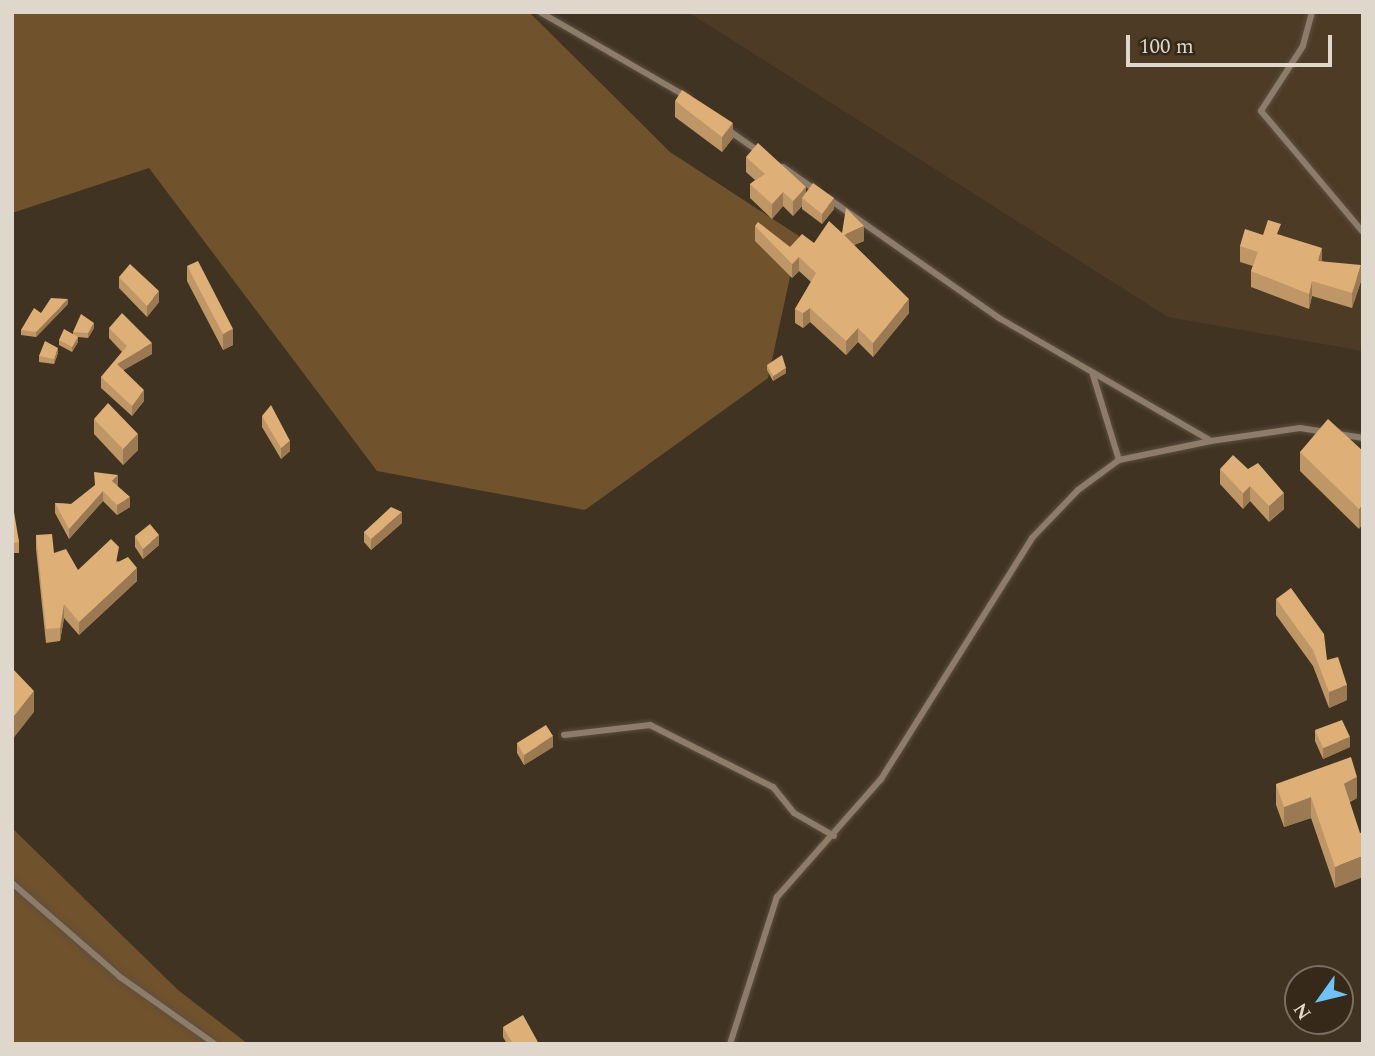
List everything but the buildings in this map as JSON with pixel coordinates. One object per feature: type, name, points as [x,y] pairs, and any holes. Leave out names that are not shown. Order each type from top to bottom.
[{"type":"lane","points":[[540,12],[696,104]]},
{"type":"lane","points":[[1312,12],[1303,46],[1261,111],[1363,232]]},
{"type":"lane","points":[[716,120],[767,157]]},
{"type":"lane","points":[[777,164],[960,292],[1092,374],[1211,441]]},
{"type":"lane","points":[[1092,374],[1119,460]]},
{"type":"lane","points":[[730,1044],[777,897],[834,836],[881,779],[1032,538],[1078,490],[1119,460],[1211,441],[1300,428],[1363,438]]},
{"type":"lane","points":[[564,735],[650,725],[773,787],[794,813],[834,836]]},
{"type":"lane","points":[[12,883],[120,976],[215,1044]]},
{"type":"shaded area","points":[[12,12],[529,12],[670,152],[799,236],[768,378],[585,510],[377,471],[149,168],[12,213]]},
{"type":"shaded area","points":[[688,12],[1363,12],[1363,351],[1168,317]]},
{"type":"shaded area","points":[[12,828],[178,990],[248,1044],[12,1044]]}]
